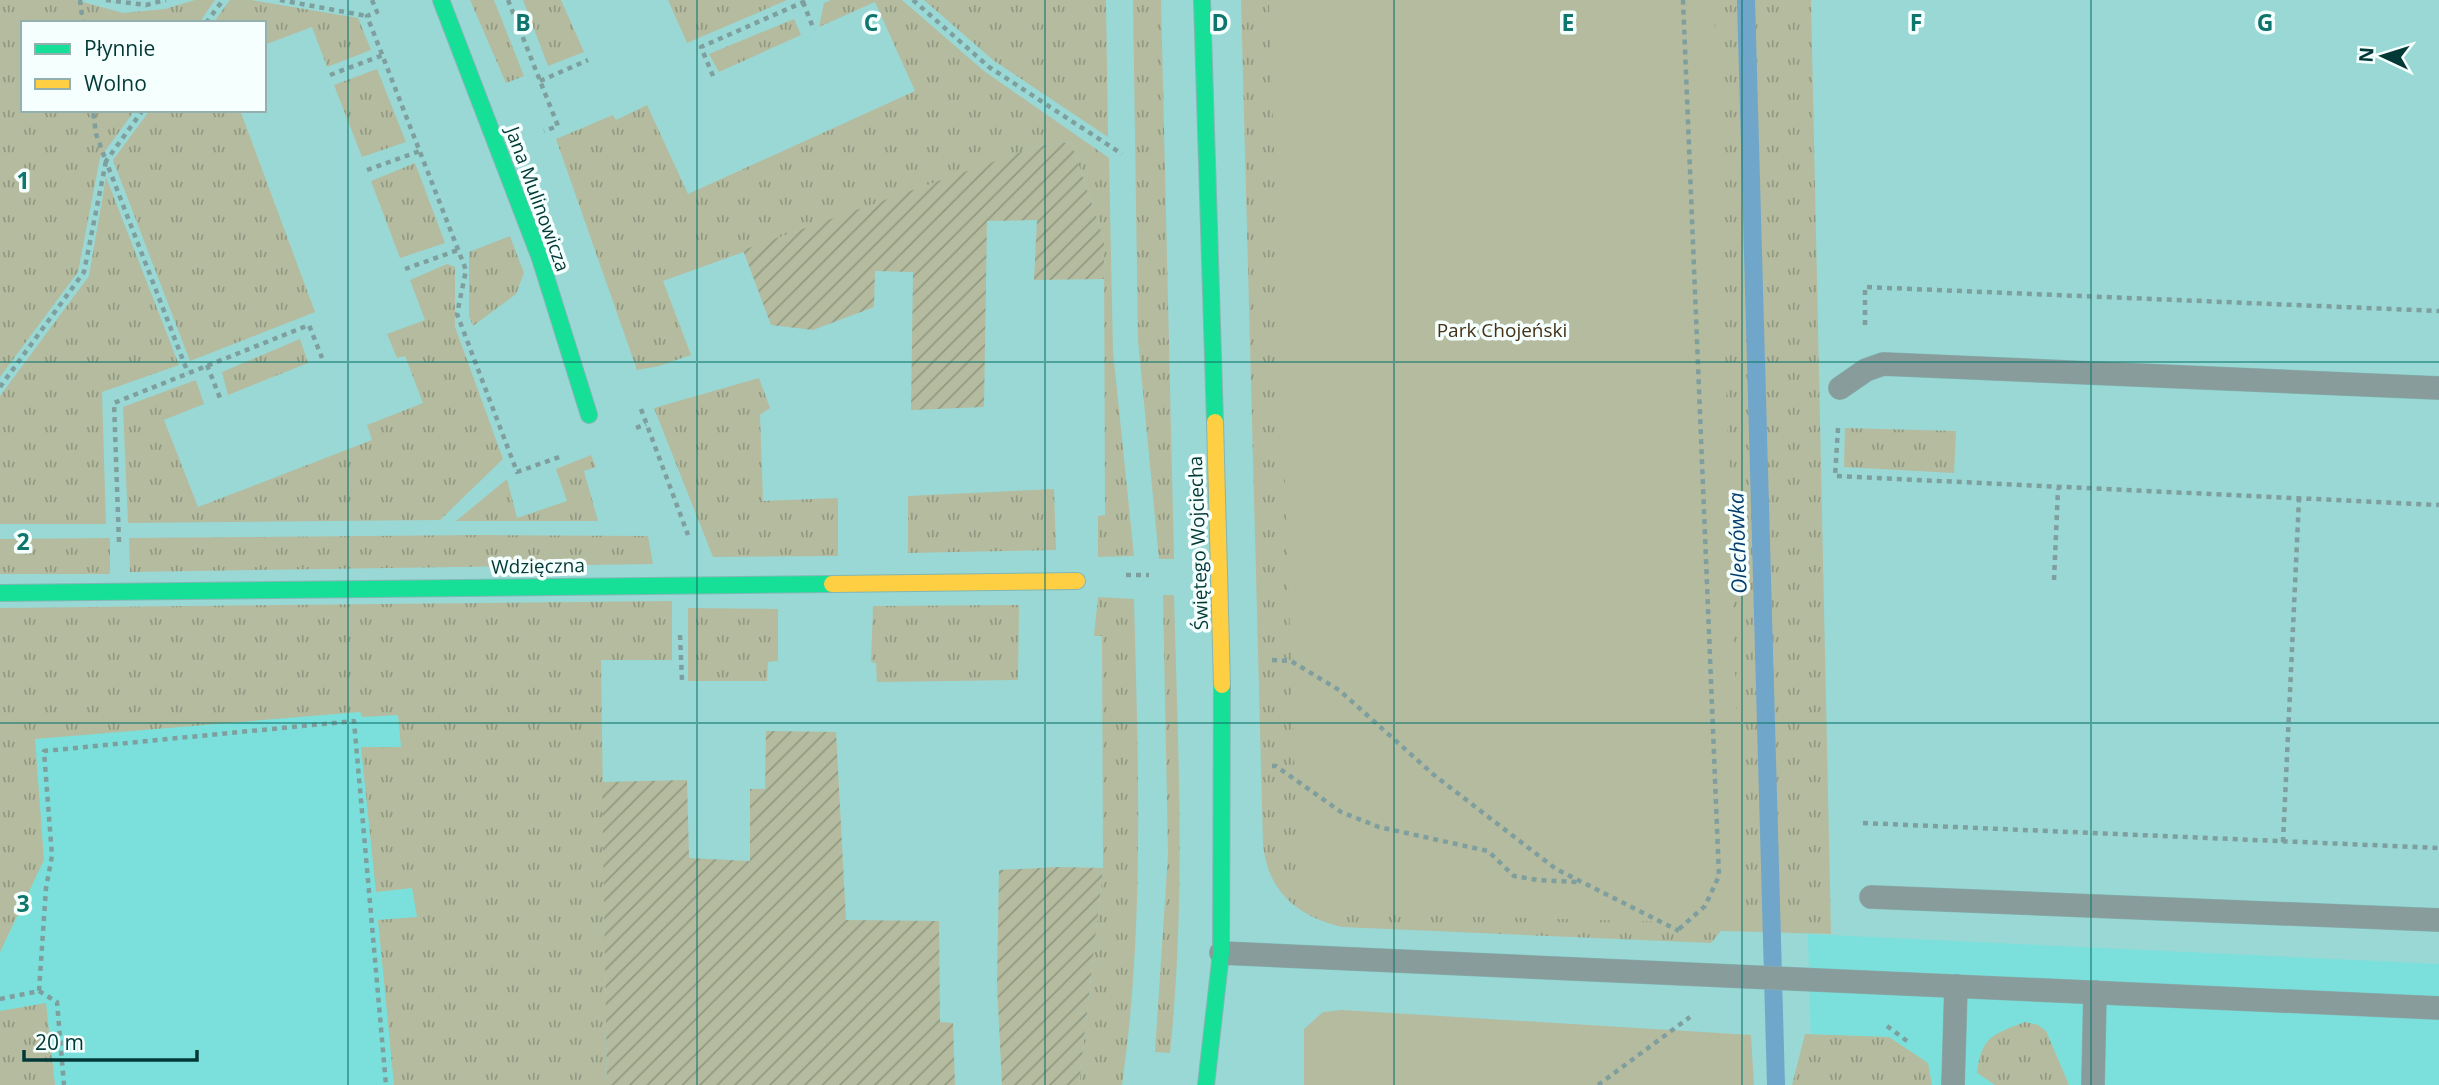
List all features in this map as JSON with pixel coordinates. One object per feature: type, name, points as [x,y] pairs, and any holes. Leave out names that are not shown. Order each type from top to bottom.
[{"type":"street","name":"Jana Mulinowicza","points":[[441,0],[540,258],[589,415]]},
{"type":"street","name":"Świętego Wojciecha","points":[[1202,0],[1222,660],[1221,953],[1206,1085]]},
{"type":"street","name":"Wdzięczna","points":[[0,593],[1077,581]]},
{"type":"lane","points":[[1840,388],[1866,370],[1883,364],[2439,388]]},
{"type":"lane","points":[[1871,897],[2439,920]]},
{"type":"lane","points":[[1221,953],[2439,1008]]},
{"type":"lane","points":[[1953,1085],[1956,986]]},
{"type":"lane","points":[[2093,1085],[2095,992]]},
{"type":"path","points":[[80,0],[83,21]]},
{"type":"path","points":[[106,0],[146,5],[166,0]]},
{"type":"path","points":[[207,21],[223,0]]},
{"type":"path","points":[[280,0],[367,16],[377,12],[372,0]]},
{"type":"path","points":[[913,0],[989,67],[1122,154]]},
{"type":"path","points":[[1678,974],[1679,929],[1705,906],[1719,876],[1683,0]]},
{"type":"path","points":[[713,76],[701,47],[805,1],[814,30]]},
{"type":"path","points":[[367,16],[466,270],[457,314],[517,472],[569,453]]},
{"type":"path","points":[[330,75],[383,55]]},
{"type":"path","points":[[540,81],[588,60]]},
{"type":"path","points":[[93,112],[96,134],[188,373]]},
{"type":"path","points":[[0,387],[84,272],[106,161],[142,112]]},
{"type":"path","points":[[367,170],[419,151]]},
{"type":"path","points":[[405,269],[458,250]]},
{"type":"path","points":[[121,591],[114,403],[309,325],[322,358]]},
{"type":"path","points":[[207,365],[220,398]]},
{"type":"path","points":[[633,429],[646,424]]},
{"type":"path","points":[[2054,580],[2058,489]]},
{"type":"path","points":[[2283,842],[2299,499]]},
{"type":"path","points":[[1118,575],[1149,575]]},
{"type":"path","points":[[1222,660],[1291,661],[1329,684],[1434,775],[1556,869],[1679,929]]},
{"type":"path","points":[[39,991],[46,888],[52,856],[44,751],[354,721],[386,1085]]},
{"type":"path","points":[[1222,771],[1276,766],[1341,812],[1379,827],[1488,851],[1514,876],[1582,882]]},
{"type":"path","points":[[1863,823],[2439,848]]},
{"type":"path","points":[[0,999],[39,991],[57,1002],[64,1085]]},
{"type":"path","points":[[1598,1085],[1690,1016]]},
{"type":"path","points":[[1874,1025],[1886,1026],[1913,1045]]},
{"type":"shaded area","points":[[0,661],[600,680],[607,1085],[0,1085]]},
{"type":"shaded area","points":[[1808,934],[2439,964],[2439,1085],[1812,1085]]},
{"type":"green space","points":[[0,0],[76,0],[123,13],[165,9],[195,0],[215,0],[200,21],[21,21],[21,112],[134,112],[100,158],[78,272],[0,377]]},
{"type":"green space","points":[[230,0],[251,0],[358,18],[371,50],[327,67],[312,27],[266,44],[266,21],[214,21]]},
{"type":"green space","points":[[470,0],[494,0],[524,76],[506,83]]},
{"type":"green space","points":[[523,0],[561,0],[584,52],[548,66]]},
{"type":"green space","points":[[668,0],[787,0],[687,43]]},
{"type":"green space","points":[[831,0],[902,0],[984,71],[1109,158],[1113,351],[1134,556],[1098,557],[1098,516],[1105,515],[1104,240],[1071,142],[1038,146],[663,281],[691,355],[637,370],[556,139],[613,115],[616,120],[647,105],[688,194],[915,91],[875,2],[819,27],[824,3]]},
{"type":"green space","points":[[924,0],[1106,0],[1108,137],[993,60]]},
{"type":"green space","points":[[1133,0],[1161,0],[1174,559],[1159,559],[1138,340]]},
{"type":"green space","name":"Park Chojeński","points":[[1241,0],[1811,0],[1831,934],[1721,931],[1711,943],[1342,927],[1311,916],[1287,899],[1278,888],[1266,860],[1263,843]]},
{"type":"green space","name":"Park Chojeński","points":[[1269,0],[1714,0],[1743,924],[1342,913],[1299,902]]},
{"type":"green space","points":[[794,19],[801,35],[719,72],[709,54]]},
{"type":"green space","points":[[377,69],[406,142],[362,157],[334,85]]},
{"type":"green space","points":[[149,112],[241,112],[315,312],[190,361],[113,160]]},
{"type":"green space","points":[[1071,142],[1104,240],[1104,279],[1034,280],[1037,220],[987,221],[984,407],[911,410],[913,272],[875,271],[874,307],[813,330],[771,325],[743,250],[1038,146]]},
{"type":"green space","points":[[415,163],[445,243],[400,258],[371,181]]},
{"type":"green space","points":[[106,177],[179,365],[102,392],[106,524],[0,524],[0,396],[89,276]]},
{"type":"green space","points":[[510,236],[524,273],[516,294],[473,326],[469,316],[469,252]]},
{"type":"green space","points":[[447,264],[455,267],[455,327],[503,459],[440,520],[128,523],[123,407],[196,380],[204,404],[164,420],[198,507],[372,440],[367,425],[423,403],[405,356],[397,358],[387,334],[425,320],[410,280]]},
{"type":"green space","points":[[300,339],[308,363],[228,395],[222,372]]},
{"type":"green space","points":[[759,378],[770,408],[760,415],[763,501],[838,498],[838,556],[713,557],[654,408]]},
{"type":"green space","points":[[1845,428],[1956,431],[1954,473],[1844,467]]},
{"type":"green space","points":[[591,455],[596,467],[584,471],[598,521],[456,521],[507,479],[517,518],[567,501],[556,469]]},
{"type":"green space","points":[[1054,489],[1056,550],[908,553],[908,496]]},
{"type":"green space","points":[[648,536],[653,564],[130,572],[129,538]]},
{"type":"green space","points":[[110,538],[110,574],[0,574],[0,539]]},
{"type":"green space","points":[[1163,595],[1174,595],[1179,767],[1178,938],[1170,1053],[1155,1052],[1168,855]]},
{"type":"green space","points":[[1098,597],[1134,599],[1138,781],[1137,903],[1122,1085],[1079,1085],[1103,868],[1102,636],[1094,636]]},
{"type":"green space","points":[[672,601],[672,660],[601,660],[607,1085],[394,1085],[378,920],[417,917],[412,888],[376,892],[361,747],[401,747],[398,715],[362,717],[360,712],[35,739],[44,860],[0,952],[0,608]]},
{"type":"green space","points":[[1019,605],[1018,680],[877,682],[876,663],[871,662],[873,606]]},
{"type":"green space","points":[[688,608],[778,609],[778,661],[768,662],[767,681],[688,681]]},
{"type":"green space","points":[[766,731],[836,732],[846,920],[939,921],[940,1022],[953,1023],[955,1085],[607,1085],[602,782],[687,780],[689,858],[750,861],[750,789],[765,789]]},
{"type":"green space","points":[[1103,868],[1079,1085],[1002,1085],[997,984],[999,870]]},
{"type":"green space","points":[[46,1003],[55,1085],[0,1085],[0,1011]]},
{"type":"green space","points":[[1342,1010],[1751,1035],[1754,1085],[1304,1085],[1304,1029],[1323,1012]]},
{"type":"green space","points":[[2025,1022],[2038,1025],[2046,1031],[2069,1085],[1995,1085],[1977,1073],[1982,1052],[1991,1038]]},
{"type":"green space","points":[[1805,1034],[1889,1037],[1928,1063],[1932,1085],[1792,1085]]},
{"type":"waterway","name":"Olechówka","points":[[1746,0],[1776,1085]]},
{"type":"traffic: fast","points":[[441,0],[540,258],[589,415]]},
{"type":"traffic: fast","points":[[1202,0],[1215,422]]},
{"type":"traffic: fast","points":[[0,593],[832,584]]},
{"type":"traffic: fast","points":[[1206,1085],[1221,953],[1222,685]]},
{"type":"traffic: slow","points":[[1215,422],[1222,685]]},
{"type":"traffic: slow","points":[[832,584],[1077,581]]}]
